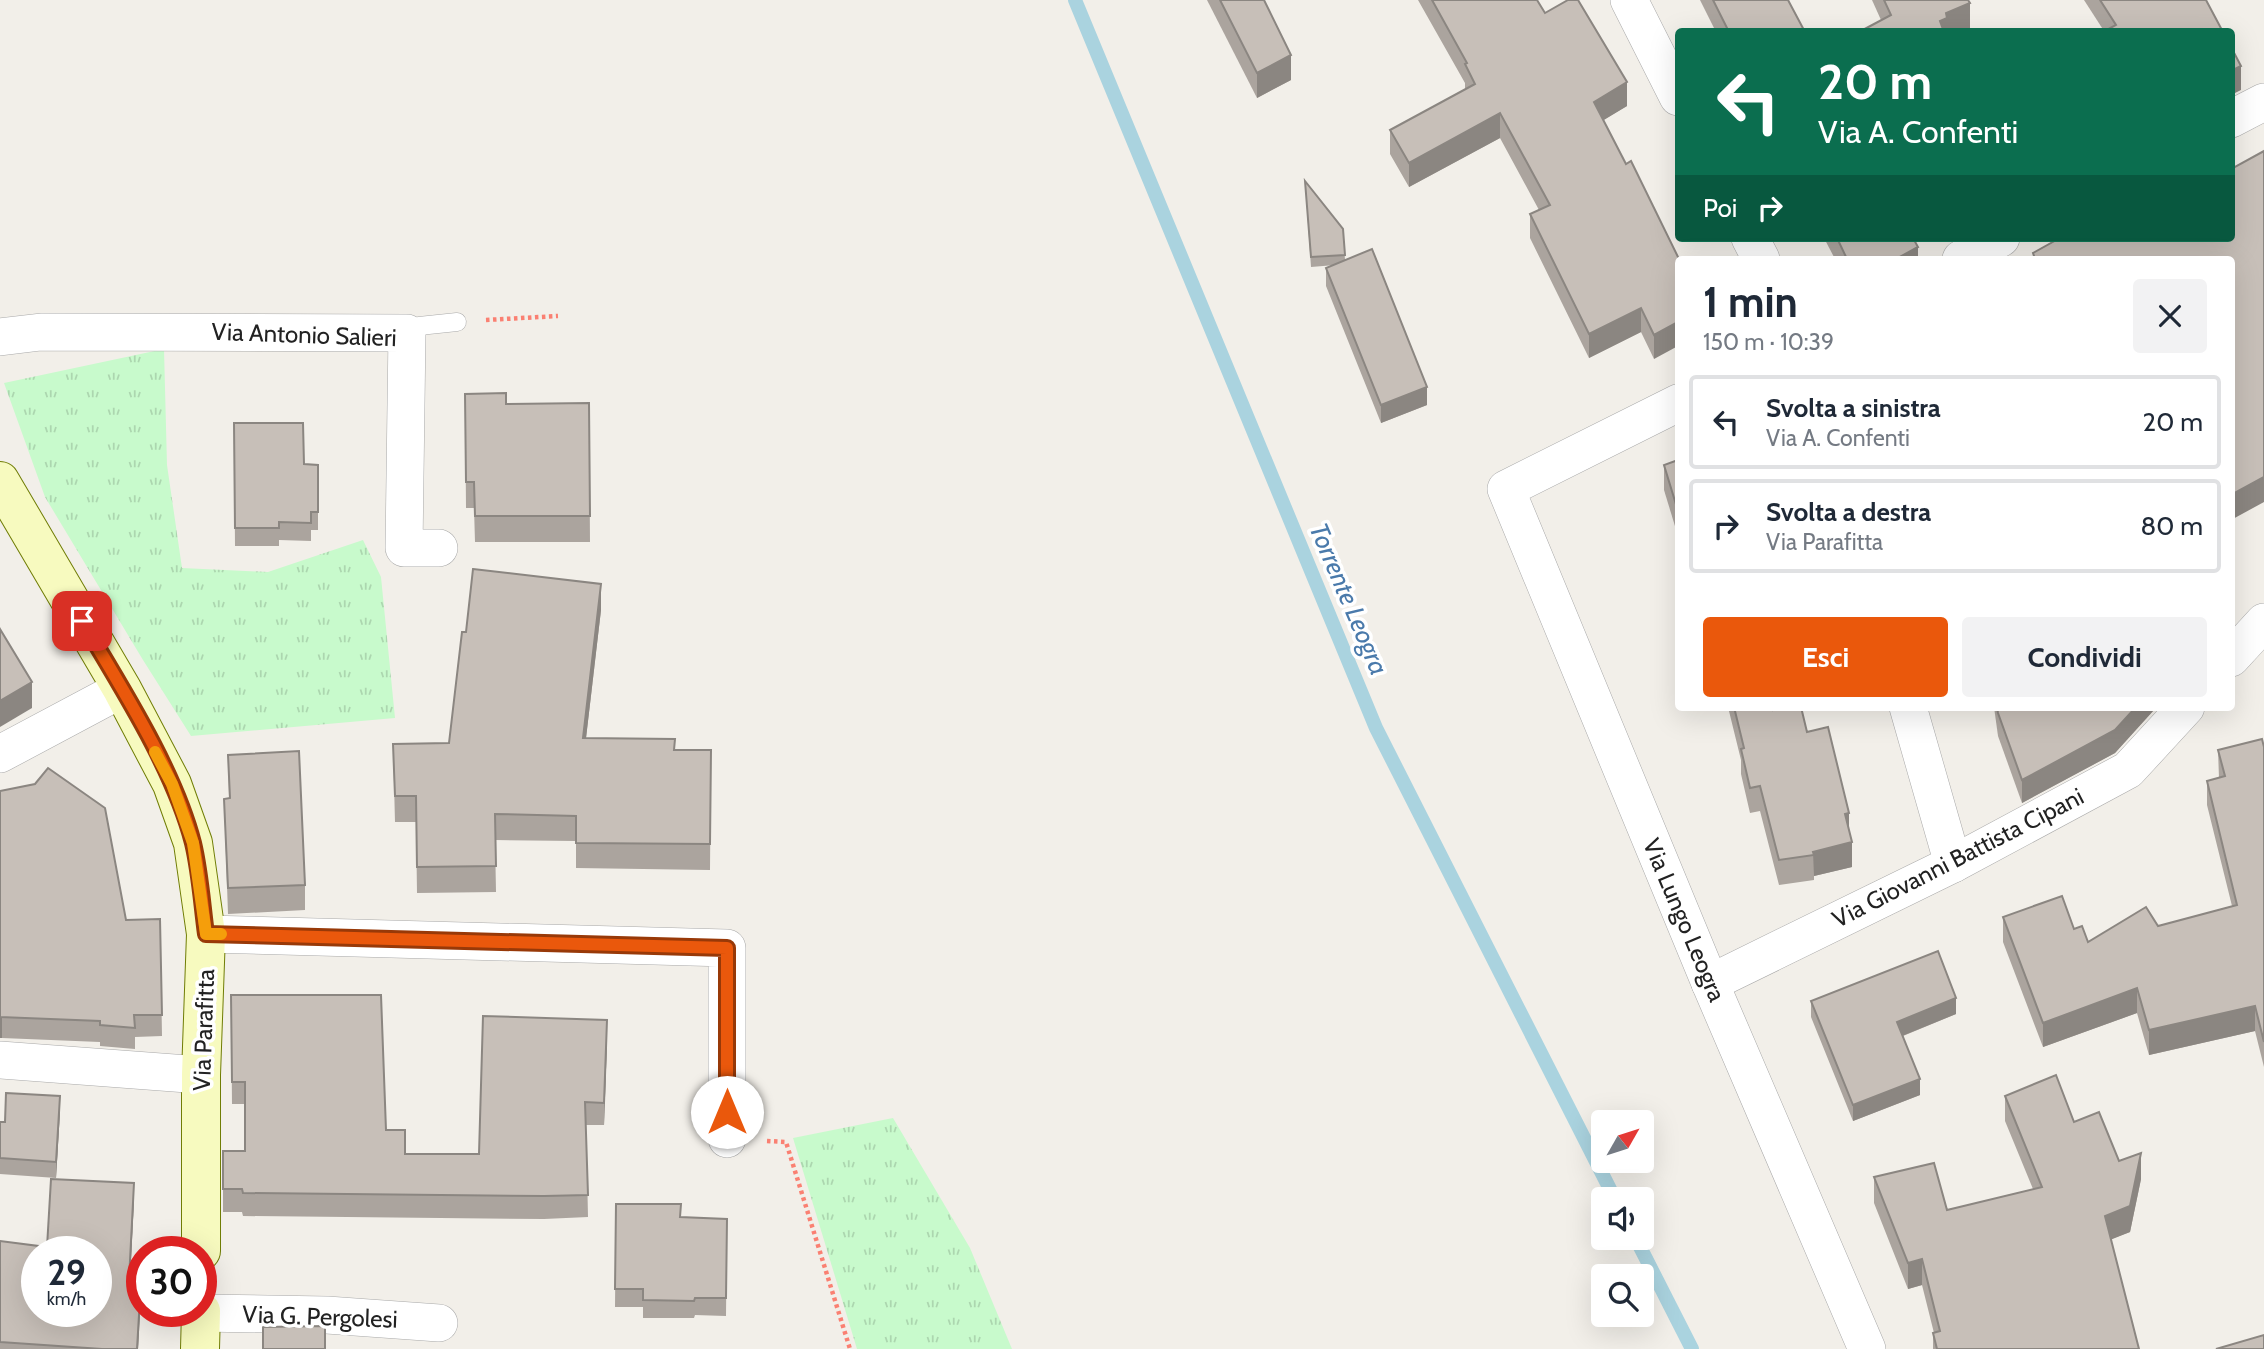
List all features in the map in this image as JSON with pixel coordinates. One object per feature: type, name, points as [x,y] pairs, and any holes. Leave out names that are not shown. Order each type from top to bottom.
[{"type":"street","points":[[1629,0],[1675,91]]},
{"type":"street","points":[[2235,117],[2264,102]]},
{"type":"street","points":[[1967,256],[1993,242]]},
{"type":"street","name":"Via Antonio Salieri","points":[[0,337],[41,332],[407,333],[404,548],[439,548]]},
{"type":"street","name":"Via Lungo Leogra","points":[[1675,404],[1506,489],[1710,983],[1867,1349]]},
{"type":"street","name":"Via Parafitta","points":[[0,481],[122,689],[172,784],[193,843],[206,934],[201,1075],[201,1236]]},
{"type":"street","points":[[2235,654],[2264,622]]},
{"type":"street","points":[[0,754],[122,689]]},
{"type":"street","points":[[1909,711],[1953,864]]},
{"type":"street","name":"Via Giovanni Battista Cipani","points":[[1710,983],[1953,864],[2128,770],[2182,711]]},
{"type":"street","points":[[206,934],[727,948],[727,1139]]},
{"type":"street","points":[[0,1060],[201,1075]]},
{"type":"street","name":"Via G. Pergolesi","points":[[217,1323],[327,1315],[439,1323]]},
{"type":"lane","points":[[407,333],[419,326],[457,322]]},
{"type":"path","points":[[457,322],[558,316]]},
{"type":"path","points":[[727,1139],[786,1142],[850,1349]]},
{"type":"green space","points":[[164,349],[167,465],[182,568],[268,572],[363,540],[381,577],[395,718],[191,736],[143,660],[45,497],[4,383]]},
{"type":"green space","points":[[893,1118],[970,1248],[1012,1349],[857,1349],[793,1138]]},
{"type":"building","points":[[1220,0],[1264,0],[1291,55],[1257,73]]},
{"type":"building","points":[[1432,0],[1537,0],[1545,13],[1568,0],[1578,0],[1627,82],[1594,102],[1626,164],[1631,161],[1678,256],[1675,256],[1675,324],[1654,335],[1641,308],[1589,334],[1530,214],[1550,205],[1500,113],[1409,163],[1390,130],[1475,84],[1465,64],[1467,63]]},
{"type":"building","points":[[1713,0],[1788,0],[1803,28],[1727,28]]},
{"type":"building","points":[[1884,0],[1968,0],[1970,3],[1946,13],[1947,18],[1940,21],[1943,28],[1867,28],[1891,15]]},
{"type":"building","points":[[2100,0],[2206,0],[2221,28],[2110,28],[2116,25]]},
{"type":"building","points":[[2235,55],[2241,66],[2235,69]]},
{"type":"building","points":[[2264,151],[2264,477],[2235,493],[2235,256],[2034,256],[2033,253],[2053,242],[2235,242],[2235,167]]},
{"type":"building","points":[[1305,181],[1343,229],[1345,255],[1311,257]]},
{"type":"building","points":[[1839,242],[1915,242],[1918,247],[1902,256],[1846,256]]},
{"type":"building","points":[[1372,249],[1427,387],[1381,405],[1326,268]]},
{"type":"building","points":[[506,393],[506,404],[589,403],[590,516],[475,516],[474,482],[466,482],[465,394]]},
{"type":"building","points":[[234,423],[303,423],[304,464],[318,465],[318,512],[311,512],[311,523],[279,522],[279,528],[235,528]]},
{"type":"building","points":[[1675,461],[1675,501],[1664,465]]},
{"type":"building","points":[[473,569],[601,584],[583,738],[675,739],[674,750],[711,750],[710,844],[576,843],[576,816],[495,814],[496,866],[417,867],[416,796],[395,796],[393,744],[449,743],[462,632],[466,632]]},
{"type":"building","points":[[0,629],[32,682],[0,701]]},
{"type":"building","points":[[1735,711],[1802,711],[1807,732],[1828,727],[1849,813],[1845,814],[1852,842],[1813,852],[1814,855],[1779,860],[1760,786],[1750,788],[1741,749],[1744,748]]},
{"type":"building","points":[[2132,711],[2115,730],[2022,780],[1998,713]]},
{"type":"building","points":[[2262,739],[2264,1042],[2255,1006],[2149,1030],[2137,988],[2043,1023],[2003,917],[2062,896],[2074,929],[2082,926],[2088,942],[2146,907],[2158,926],[2237,905],[2207,781],[2225,776],[2218,750]]},
{"type":"building","points":[[299,751],[305,885],[228,888],[224,799],[230,798],[228,755]]},
{"type":"building","points":[[48,768],[105,808],[126,920],[160,919],[162,1015],[134,1015],[135,1028],[100,1025],[100,1021],[0,1017],[0,791],[35,784]]},
{"type":"building","points":[[1938,951],[1956,998],[1897,1022],[1920,1079],[1853,1105],[1811,1001]]},
{"type":"building","points":[[231,995],[381,995],[386,1130],[405,1130],[405,1154],[479,1154],[483,1016],[607,1020],[604,1103],[585,1102],[588,1195],[243,1193],[242,1189],[223,1189],[223,1151],[245,1151],[245,1082],[232,1082]]},
{"type":"building","points":[[2056,1075],[2074,1122],[2099,1112],[2119,1161],[2141,1153],[2130,1206],[2105,1216],[2139,1349],[1937,1349],[1933,1333],[1940,1331],[1922,1259],[1908,1263],[1874,1177],[1934,1163],[1947,1210],[2042,1187],[2005,1096]]},
{"type":"building","points":[[6,1093],[60,1096],[56,1162],[0,1158],[0,1122],[5,1122]]},
{"type":"building","points":[[51,1179],[134,1183],[131,1236],[126,1236],[126,1327],[138,1327],[137,1349],[0,1342],[0,1241],[21,1244],[21,1327],[112,1327],[112,1236],[48,1236]]},
{"type":"building","points":[[616,1204],[681,1204],[680,1217],[727,1219],[726,1298],[695,1298],[694,1301],[643,1300],[643,1289],[615,1289]]},
{"type":"building","points":[[325,1326],[325,1349],[263,1349],[263,1327]]},
{"type":"building","points":[[2264,1335],[2264,1349],[2216,1349]]},
{"type":"waterway","name":"Torrente Leogra","points":[[1075,0],[1376,728],[1609,1187]]},
{"type":"waterway","name":"Torrente Leogra","points":[[1642,1250],[1692,1349]]},
{"type":"slow traffic","points":[[155,752],[172,784],[193,843],[206,934],[221,934]]},
{"type":"route","points":[[82,621],[122,689],[172,784],[193,843],[206,934],[727,948],[727,1112]]}]
